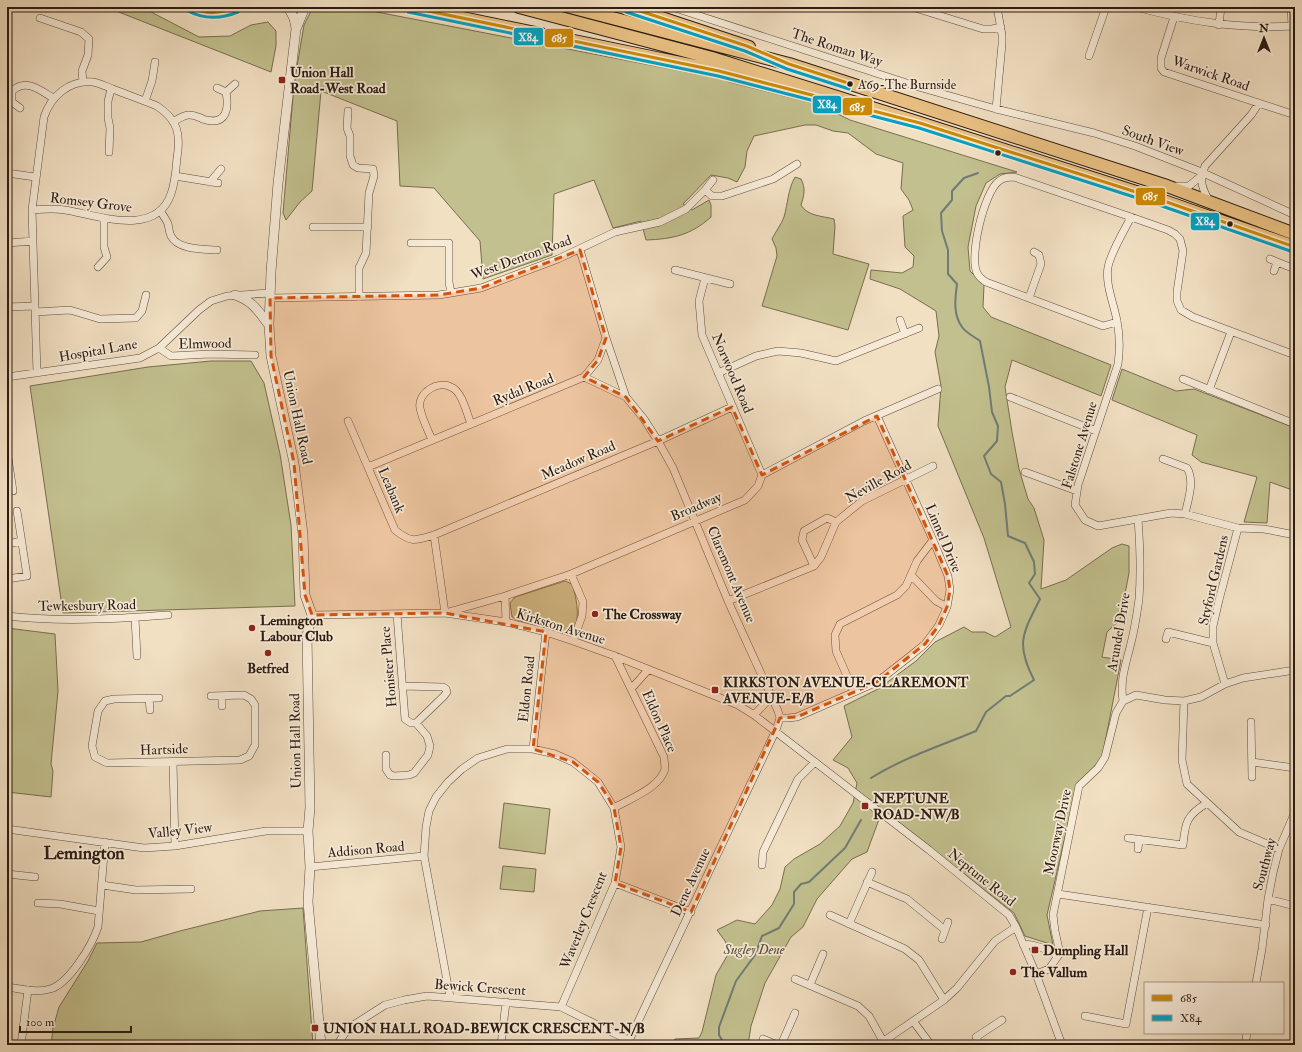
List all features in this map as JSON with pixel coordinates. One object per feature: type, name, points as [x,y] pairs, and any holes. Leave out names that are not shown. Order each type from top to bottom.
[{"type":"highway","points":[[409,7],[719,71],[920,122]]},
{"type":"highway","points":[[519,7],[712,58],[920,122],[1154,198],[1295,247]]},
{"type":"highway","points":[[570,7],[789,64],[1167,186],[1295,234]]},
{"type":"highway","points":[[628,7],[747,46],[789,64]]},
{"type":"main road","points":[[190,7],[203,12],[213,13],[220,13],[236,7]]},
{"type":"street","points":[[288,7],[294,18],[296,30]]},
{"type":"street","points":[[296,30],[305,7]]},
{"type":"street","name":"The Roman Way","points":[[672,7],[922,88],[996,109]]},
{"type":"street","points":[[996,109],[1002,44],[1001,27],[997,7]]},
{"type":"street","points":[[1089,56],[1106,7]]},
{"type":"street","points":[[1136,7],[1174,17],[1246,27],[1293,26],[1290,7]]},
{"type":"street","points":[[1219,24],[1220,7]]},
{"type":"street","points":[[915,8],[983,29],[1001,27]]},
{"type":"street","name":"Warwick Road","points":[[1174,17],[1161,58],[1161,68],[1164,72],[1259,103]]},
{"type":"street","points":[[40,18],[81,32],[89,39],[88,55],[82,71],[83,82],[94,82],[145,101],[165,111],[173,122],[179,136],[180,144],[171,194],[167,204],[160,211],[166,220],[168,230],[172,238],[177,244],[217,250]]},
{"type":"street","name":"Union Hall Road","points":[[296,30],[278,183],[271,272],[269,325],[271,356],[294,463],[303,534],[305,595],[312,615],[307,635],[310,808],[308,831],[310,867],[308,902],[321,1045]]},
{"type":"street","points":[[145,101],[152,81],[155,62]]},
{"type":"street","name":"Romsey Grove","points":[[37,372],[32,210],[35,177],[44,117],[53,98],[64,89],[83,82]]},
{"type":"street","points":[[20,108],[9,104],[12,91],[20,85],[26,84],[53,98]]},
{"type":"street","points":[[226,92],[235,84]]},
{"type":"street","points":[[217,88],[226,92]]},
{"type":"street","points":[[108,152],[110,128],[108,118],[108,100],[111,89]]},
{"type":"street","points":[[173,122],[187,115],[198,116],[210,121],[224,117],[227,112],[228,99],[226,92]]},
{"type":"street","points":[[1167,186],[1188,186],[1202,174],[1209,160],[1251,115],[1259,103],[1295,115]]},
{"type":"street","name":"South View","points":[[996,109],[1094,133],[1135,146],[1295,215]]},
{"type":"street","points":[[348,111],[347,128],[350,136],[350,156],[353,165],[358,168],[373,169],[374,176],[369,193],[366,253],[359,268],[359,297]]},
{"type":"street","points":[[705,190],[712,196],[722,196],[773,178],[797,164]]},
{"type":"street","points":[[210,182],[221,169]]},
{"type":"street","points":[[7,173],[35,177]]},
{"type":"street","points":[[1202,174],[1203,190],[1209,202]]},
{"type":"street","points":[[175,176],[218,183]]},
{"type":"street","points":[[1117,322],[1103,326],[986,282],[977,273],[975,255],[976,236],[993,187],[1000,180],[1014,177],[1176,234],[1180,239],[1183,251],[1177,292],[1177,301],[1181,310],[1193,318],[1295,355]]},
{"type":"street","name":"West Denton Road","points":[[270,295],[359,297],[439,295],[481,288],[558,260],[615,232],[660,222],[686,209],[713,180]]},
{"type":"street","name":"Romsey Grove","points":[[32,210],[65,210],[104,218],[131,221],[150,217],[160,211]]},
{"type":"street","name":"Falstone Avenue","points":[[1131,217],[1110,259],[1107,278],[1117,322],[1120,344],[1118,364],[1078,485],[1075,505],[1085,520],[1098,526],[1171,513],[1185,514],[1238,528],[1264,529],[1295,535]]},
{"type":"street","points":[[98,267],[107,257],[104,247],[104,218]]},
{"type":"street","points":[[313,227],[368,227]]},
{"type":"street","points":[[7,242],[33,241]]},
{"type":"street","points":[[411,243],[449,243],[449,282],[451,293]]},
{"type":"street","name":"Claremont Avenue","points":[[580,250],[606,338],[626,397],[644,418],[673,468],[728,601],[780,718]]},
{"type":"street","points":[[1028,298],[1041,264],[1039,255],[1034,252]]},
{"type":"street","points":[[1274,271],[1274,261],[1295,269]]},
{"type":"street","points":[[675,270],[730,284]]},
{"type":"street","name":"Norwood Road","points":[[705,278],[699,301],[702,335],[762,475]]},
{"type":"street","points":[[7,307],[70,310],[100,319],[136,318],[142,311],[146,295]]},
{"type":"street","points":[[235,295],[245,298],[254,305],[269,325]]},
{"type":"street","name":"Hospital Lane","points":[[7,377],[140,358],[159,348],[199,310],[211,301],[235,295],[270,295]]},
{"type":"street","points":[[900,320],[905,334]]},
{"type":"street","points":[[718,373],[756,356],[778,351],[801,353],[836,361],[919,328]]},
{"type":"street","points":[[1209,390],[1232,332]]},
{"type":"street","points":[[606,338],[598,360],[584,377],[626,397]]},
{"type":"street","name":"Elmwood","points":[[159,348],[171,356],[210,354],[255,355]]},
{"type":"street","name":"Rydal Road","points":[[368,467],[584,377]]},
{"type":"street","points":[[1183,379],[1295,424]]},
{"type":"street","points":[[432,440],[420,408],[421,397],[427,390],[442,385],[452,387],[460,394],[471,424]]},
{"type":"street","points":[[762,475],[877,416],[938,389]]},
{"type":"street","points":[[1010,397],[1096,431]]},
{"type":"street","name":"Meadow Road","points":[[434,535],[658,441],[732,407]]},
{"type":"street","name":"Linnel Drive","points":[[780,718],[797,717],[877,682],[925,644],[939,625],[948,607],[950,590],[948,576],[877,416]]},
{"type":"street","name":"Leabank","points":[[348,421],[395,530],[405,538],[418,540],[434,535]]},
{"type":"street","points":[[7,451],[9,478],[13,492]]},
{"type":"street","points":[[1163,459],[1187,468],[1191,474],[1191,484],[1185,514]]},
{"type":"street","name":"Neville Road","points":[[814,566],[821,557],[836,522],[862,501],[933,466]]},
{"type":"street","points":[[1025,472],[1077,491]]},
{"type":"street","name":"Broadway","points":[[445,612],[505,596],[571,574],[745,500],[758,486],[762,475]]},
{"type":"street","points":[[7,580],[27,576],[17,512]]},
{"type":"street","points":[[728,601],[814,566],[802,540],[804,532],[827,518],[836,522]]},
{"type":"street","name":"Arundel Drive","points":[[1123,701],[1123,672],[1130,646],[1139,599],[1140,551],[1138,519]]},
{"type":"street","name":"Styford Gardens","points":[[1224,684],[1213,643],[1213,626],[1238,528]]},
{"type":"street","points":[[434,535],[445,612]]},
{"type":"street","points":[[854,692],[836,651],[835,635],[840,624],[897,595],[906,586],[917,561],[933,540]]},
{"type":"street","points":[[7,544],[22,541]]},
{"type":"street","points":[[571,574],[583,602],[582,616],[573,641]]},
{"type":"street","points":[[911,574],[936,601],[948,607]]},
{"type":"street","points":[[505,596],[506,622]]},
{"type":"street","name":"Kirkston Avenue","points":[[312,615],[445,612],[506,622],[546,632],[615,656],[738,705],[784,737]]},
{"type":"street","name":"Honister Place","points":[[397,614],[405,719],[411,723],[416,723]]},
{"type":"street","name":"Tewkesbury Road","points":[[7,616],[48,620],[168,616]]},
{"type":"street","points":[[135,618],[137,656]]},
{"type":"street","name":"Eldon Road","points":[[533,749],[546,632]]},
{"type":"street","points":[[1166,639],[1168,632],[1213,643]]},
{"type":"street","points":[[1295,640],[1295,663]]},
{"type":"street","name":"Eldon Place","points":[[614,808],[650,788],[661,777],[665,768],[664,756],[615,656]]},
{"type":"street","name":"Eldon Place","points":[[631,689],[648,670]]},
{"type":"street","points":[[1123,701],[1136,695],[1164,700],[1184,701],[1201,697],[1224,684],[1243,678],[1295,670]]},
{"type":"street","points":[[386,755],[386,769],[390,775],[410,775],[414,773],[428,755],[430,746],[427,736],[416,723],[447,692],[446,688],[444,687],[402,686]]},
{"type":"street","name":"Hartside","points":[[159,698],[114,699],[105,701],[98,711],[92,746],[95,757],[107,763],[240,760],[250,756],[255,745],[255,705],[251,699],[244,695],[211,696]]},
{"type":"street","points":[[222,696],[222,706]]},
{"type":"street","points":[[754,715],[771,697]]},
{"type":"street","points":[[149,698],[150,710]]},
{"type":"street","name":"Moorway Drive","points":[[1058,956],[1059,949],[1053,915],[1079,786],[1098,768],[1105,757],[1116,713],[1123,701]]},
{"type":"street","points":[[1184,701],[1182,760],[1187,784],[1239,832],[1279,849]]},
{"type":"street","name":"Dene Avenue","points":[[628,1042],[691,912],[776,730],[780,718]]},
{"type":"street","points":[[1251,722],[1252,777]]},
{"type":"street","name":"Neptune Road","points":[[784,737],[1005,911],[1016,927],[995,941],[960,984],[944,1000],[881,1043]]},
{"type":"street","name":"Waverley Crescent","points":[[450,997],[424,856],[426,827],[429,811],[436,797],[448,782],[478,758],[508,749],[533,749],[555,754],[573,762],[598,782],[614,808],[621,847],[615,883],[561,1007]]},
{"type":"street","points":[[173,762],[175,846]]},
{"type":"street","points":[[762,865],[762,852],[798,779],[815,762]]},
{"type":"street","points":[[1252,762],[1295,768]]},
{"type":"street","points":[[1128,838],[1183,845],[1185,827],[1188,820],[1197,809],[1207,803]]},
{"type":"street","name":"Southway","points":[[1256,982],[1273,873],[1279,849],[1295,812]]},
{"type":"street","name":"Valley View","points":[[7,829],[144,848],[175,846],[266,831],[308,831]]},
{"type":"street","points":[[1287,830],[1295,833]]},
{"type":"street","points":[[1138,849],[1139,839]]},
{"type":"street","points":[[7,987],[28,990],[50,989],[60,984],[72,973],[95,936],[98,927],[105,842]]},
{"type":"street","name":"Addison Road","points":[[310,867],[424,856]]},
{"type":"street","points":[[849,924],[872,872]]},
{"type":"street","points":[[7,874],[35,877]]},
{"type":"street","points":[[867,882],[907,899],[945,930]]},
{"type":"street","points":[[615,883],[691,912]]},
{"type":"street","points":[[102,885],[136,890],[191,889]]},
{"type":"street","points":[[1058,894],[1266,925]]},
{"type":"street","points":[[1268,899],[1295,906]]},
{"type":"street","points":[[38,903],[60,904],[99,911]]},
{"type":"street","points":[[1085,1016],[1126,1024],[1148,907]]},
{"type":"street","points":[[830,915],[905,949],[919,960],[944,1000]]},
{"type":"street","points":[[942,939],[948,922]]},
{"type":"street","points":[[1016,927],[1036,974],[1062,1045]]},
{"type":"street","points":[[1023,944],[1033,944],[1058,956],[1048,969],[1036,974]]},
{"type":"street","points":[[810,985],[822,954]]},
{"type":"street","points":[[795,979],[858,1006],[869,1016],[881,1043]]},
{"type":"street","points":[[21,1045],[28,990]]},
{"type":"street","name":"Bewick Crescent","points":[[339,1045],[339,1042],[345,1033],[355,1024],[385,1005],[427,996],[561,1007],[628,1042]]},
{"type":"street","points":[[501,1045],[506,1002]]},
{"type":"street","points":[[781,1045],[795,1013]]},
{"type":"street","points":[[980,1045],[976,1037],[1002,1020]]},
{"type":"street","points":[[913,1021],[931,1045]]},
{"type":"street","points":[[1245,1045],[1248,1034]]},
{"type":"street","points":[[763,1039],[777,1045]]},
{"type":"highlighted area","points":[[580,250],[606,338],[598,360],[584,377],[626,397],[658,441],[732,407],[762,475],[877,416],[948,576],[950,590],[947,607],[939,625],[925,644],[877,682],[797,717],[780,718],[691,912],[615,883],[621,847],[614,808],[608,797],[598,782],[573,762],[533,749],[546,632],[445,613],[312,615],[305,595],[294,463],[271,356],[270,298],[439,295],[481,288]]},
{"type":"green space","points":[[106,7],[145,7],[153,13],[199,37],[230,36],[251,25],[268,22],[276,31],[276,46],[271,72]]},
{"type":"green space","name":"Sugley Dene","points":[[313,7],[361,7],[377,12],[722,79],[820,105],[850,120],[1017,172],[1000,174],[986,183],[976,206],[968,247],[970,271],[984,285],[983,307],[991,317],[1111,365],[1101,396],[1012,360],[1005,387],[1019,469],[1028,499],[1034,508],[1044,540],[1041,589],[1066,580],[1112,548],[1122,544],[1129,546],[1129,573],[1120,620],[1107,632],[1102,657],[1121,660],[1102,758],[1077,785],[1047,915],[1053,945],[1025,936],[1014,913],[884,811],[878,822],[867,852],[852,859],[817,899],[803,927],[791,937],[765,983],[751,1026],[748,1045],[670,1045],[675,1039],[699,1038],[702,1032],[716,975],[727,956],[728,948],[717,930],[737,920],[755,924],[772,905],[780,889],[785,867],[794,859],[820,844],[840,826],[853,803],[857,783],[848,768],[833,760],[852,737],[844,706],[878,689],[916,661],[935,642],[964,627],[972,632],[985,632],[995,637],[1011,627],[984,538],[938,426],[941,386],[935,352],[939,336],[936,311],[900,289],[870,279],[871,270],[902,273],[913,267],[914,256],[905,247],[903,216],[913,210],[909,200],[901,189],[903,163],[876,154],[848,133],[833,131],[816,125],[805,125],[754,136],[747,151],[745,167],[737,182],[728,178],[711,175],[683,204],[692,210],[709,200],[711,205],[711,217],[689,232],[665,239],[646,240],[641,221],[613,228],[594,180],[554,194],[552,255],[483,279],[480,241],[434,188],[400,186],[397,121],[321,91],[312,191],[300,202],[286,220],[283,213],[294,85],[304,25]]},
{"type":"green space","points":[[795,177],[801,179],[804,186],[804,195],[801,205],[804,209],[815,215],[834,219],[833,254],[869,264],[848,330],[762,306],[777,256],[776,248],[772,239],[784,217],[789,191]]},
{"type":"green space","points":[[211,361],[251,361],[264,383],[280,454],[291,525],[295,606],[63,613],[30,386],[148,367]]},
{"type":"green space","points":[[1122,369],[1176,391],[1194,389],[1295,428],[1295,491],[1270,482],[1267,523],[1244,522],[1257,477],[1201,462],[1192,455],[1197,435],[1112,400]]},
{"type":"green space","points":[[565,581],[572,584],[577,611],[575,627],[568,634],[517,620],[512,617],[510,603],[515,597]]},
{"type":"green space","points":[[7,628],[55,634],[58,691],[51,764],[53,771],[51,797],[7,792]]},
{"type":"green space","points":[[504,803],[550,809],[545,854],[499,848]]},
{"type":"green space","points":[[503,866],[536,869],[534,892],[500,889]]},
{"type":"green space","points":[[303,908],[313,1045],[51,1045],[53,1028],[59,1007],[88,961],[97,943],[141,942],[260,911]]},
{"type":"waterway","points":[[871,778],[909,758],[976,731],[986,712],[1006,696],[1010,696],[1034,680],[1028,667],[1023,647],[1029,621],[1040,599],[1029,583],[1035,574],[1034,562],[1025,543],[1008,536],[1001,482],[991,474],[984,456],[997,441],[998,426],[992,412],[989,387],[980,341],[964,329],[957,317],[955,301],[957,284],[948,274],[948,250],[942,231],[941,213],[952,200],[952,191],[964,178],[978,173]]},
{"type":"waterway","points":[[725,1045],[719,1035],[719,1027],[736,981],[755,955],[762,936],[779,928],[794,904],[794,892],[801,884],[809,882],[845,848],[861,820]]},
{"type":"transit line","name":"685","points":[[190,7],[196,10],[213,13],[236,7]]},
{"type":"transit line","name":"685","points":[[409,7],[719,71],[920,123],[1161,200],[1295,247]]},
{"type":"transit line","name":"685","points":[[628,7],[747,46],[789,64],[851,84]]},
{"type":"transit line","name":"X84","points":[[188,11],[201,16],[213,18],[238,12]]},
{"type":"transit line","name":"X84","points":[[408,12],[718,76],[919,128],[1159,205],[1293,252]]},
{"type":"transit line","name":"X84","points":[[626,12],[745,51],[787,69],[849,89]]},
{"type":"place","name":"Union Hall Road-West Road","points":[[282,80]]},
{"type":"place","name":"A69-The Burnside","points":[[850,84]]},
{"type":"place","name":"The Crossway","points":[[595,614]]},
{"type":"place","name":"Lemington Labour Club","points":[[252,628]]},
{"type":"place","name":"Betfred","points":[[268,653]]},
{"type":"place","name":"KIRKSTON AVENUE-CLAREMONT AVENUE-E/B","points":[[715,690]]},
{"type":"place","name":"NEPTUNE ROAD-NW/B","points":[[865,806]]},
{"type":"place","name":"Dumpling Hall","points":[[1035,950]]},
{"type":"place","name":"The Vallum","points":[[1013,972]]},
{"type":"place","name":"UNION HALL ROAD-BEWICK CRESCENT-N/B","points":[[315,1028]]},
{"type":"district","name":"Lemington","points":[[84,853]]}]
